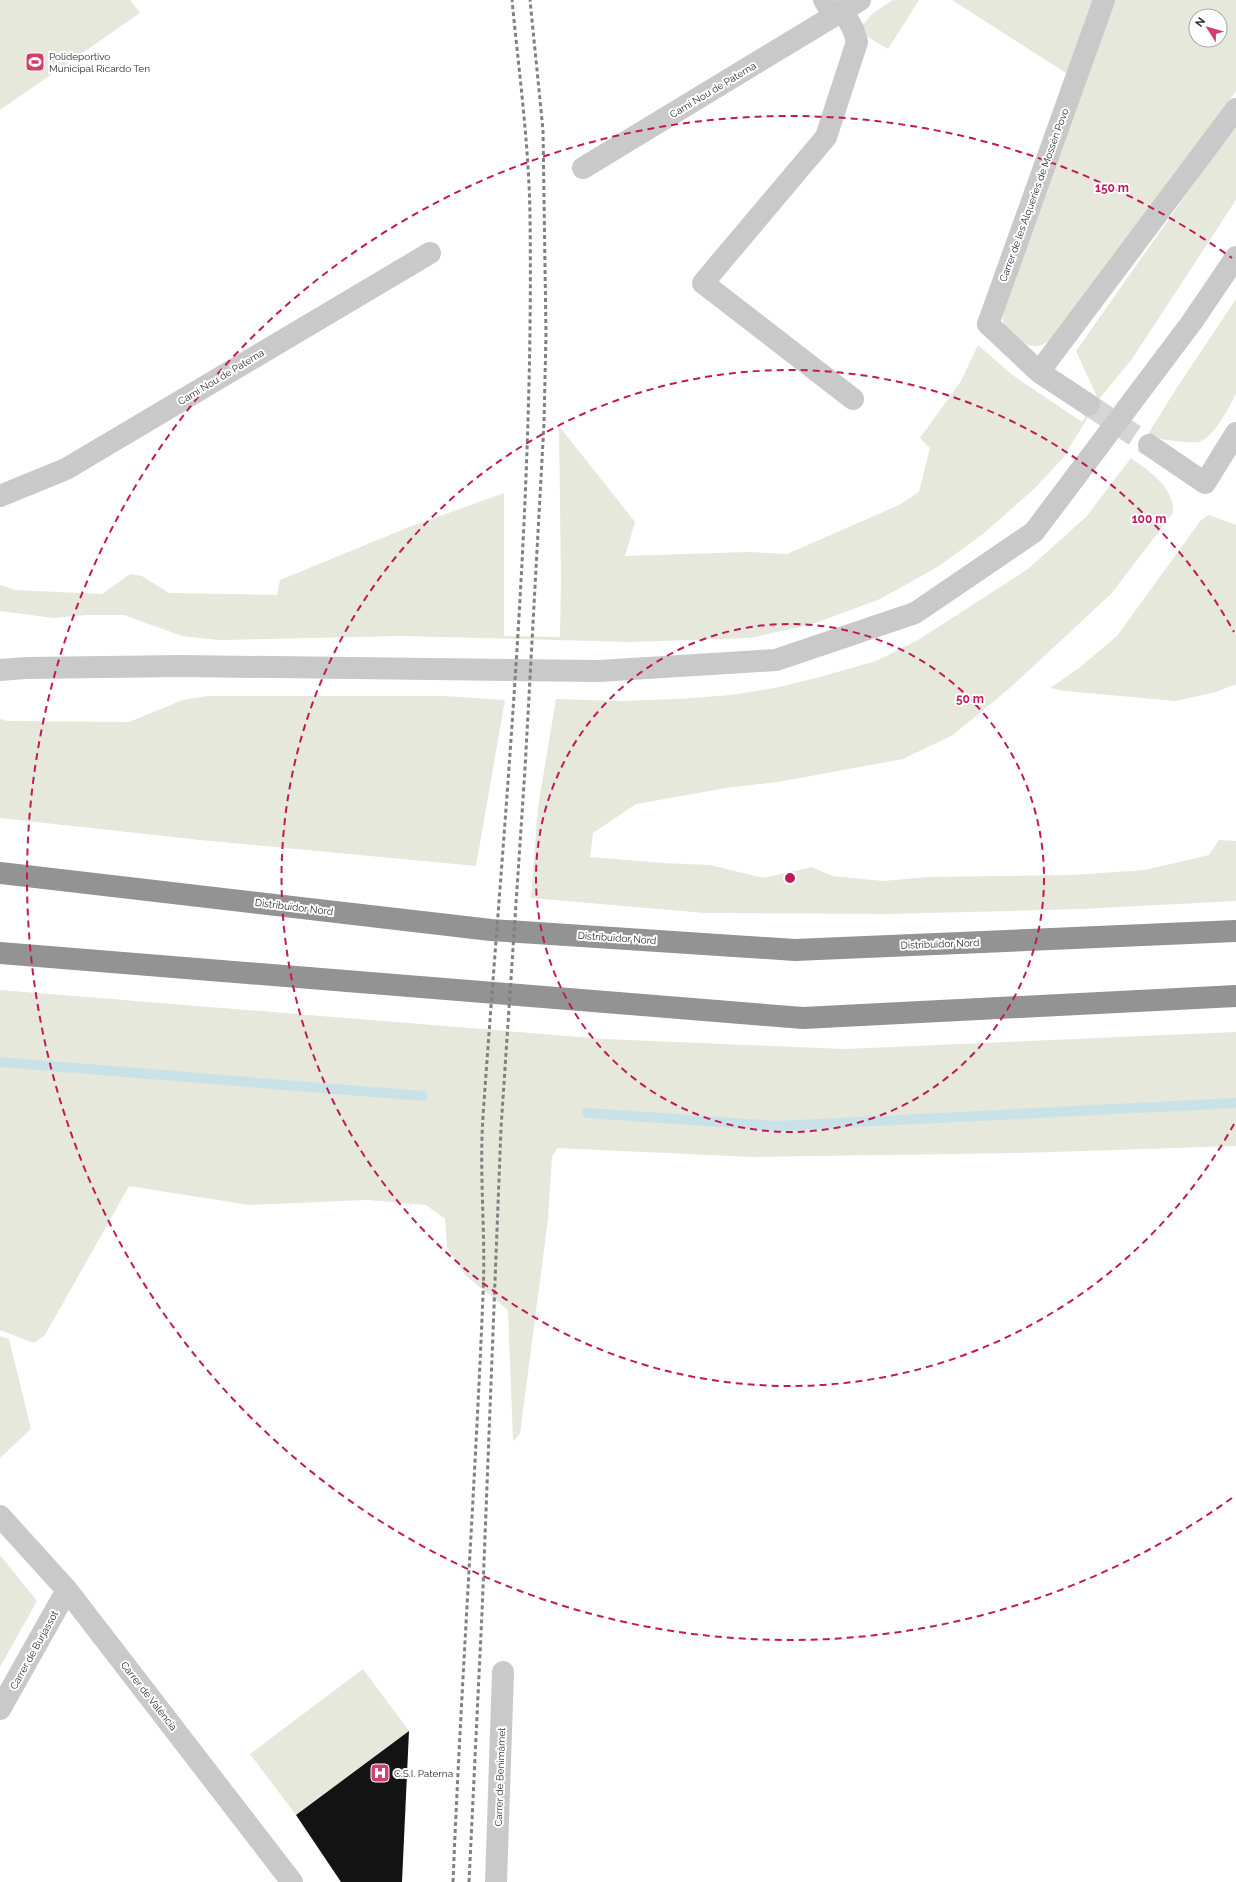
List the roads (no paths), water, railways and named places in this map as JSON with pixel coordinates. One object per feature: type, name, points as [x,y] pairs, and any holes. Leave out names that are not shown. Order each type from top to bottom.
[{"type":"highway","name":"Distribuïdor Nord","points":[[0,873],[490,930],[795,950],[1236,931]]},
{"type":"highway","points":[[0,953],[804,1018],[1236,996]]},
{"type":"street","name":"Carrer de les Alqueries de Mossén Povo","points":[[1089,405],[1039,372],[988,324],[1104,0]]},
{"type":"street","name":"Camí Nou de Paterna","points":[[583,168],[840,7],[853,29],[857,42],[826,137],[703,283],[853,399]]},
{"type":"street","points":[[1039,372],[1236,109]]},
{"type":"street","name":"Camí Nou de Paterna","points":[[2,494],[66,469],[430,253]]},
{"type":"street","points":[[0,670],[26,668],[182,666],[599,671],[776,660],[915,613],[1034,532],[1192,322],[1236,258]]},
{"type":"street","points":[[1149,445],[1205,483],[1236,433]]},
{"type":"street","points":[[0,657],[26,668]]},
{"type":"street","name":"Carrer de València","points":[[0,1516],[67,1590],[292,1882]]},
{"type":"street","name":"Carrer de Burjassot","points":[[0,1709],[67,1590]]},
{"type":"street","name":"Carrer de Benimàmet","points":[[496,1882],[503,1672]]},
{"type":"waterway","points":[[0,1062],[423,1096]]},
{"type":"waterway","points":[[587,1113],[777,1126],[1236,1103]]},
{"type":"tunnel","points":[[1089,405],[1149,445]]},
{"type":"railway","points":[[453,1882],[484,1273],[482,1161],[483,1116],[516,667],[527,442],[530,329],[530,217],[528,163],[512,0]]},
{"type":"railway","points":[[469,1882],[482,1613],[501,1128],[525,769],[544,423],[546,334],[543,130],[530,0]]},
{"type":"place","name":"Polideportivo Municipal Ricardo Ten","points":[[35,62]]},
{"type":"place","name":"C.S.I. Paterna","points":[[380,1773]]}]
